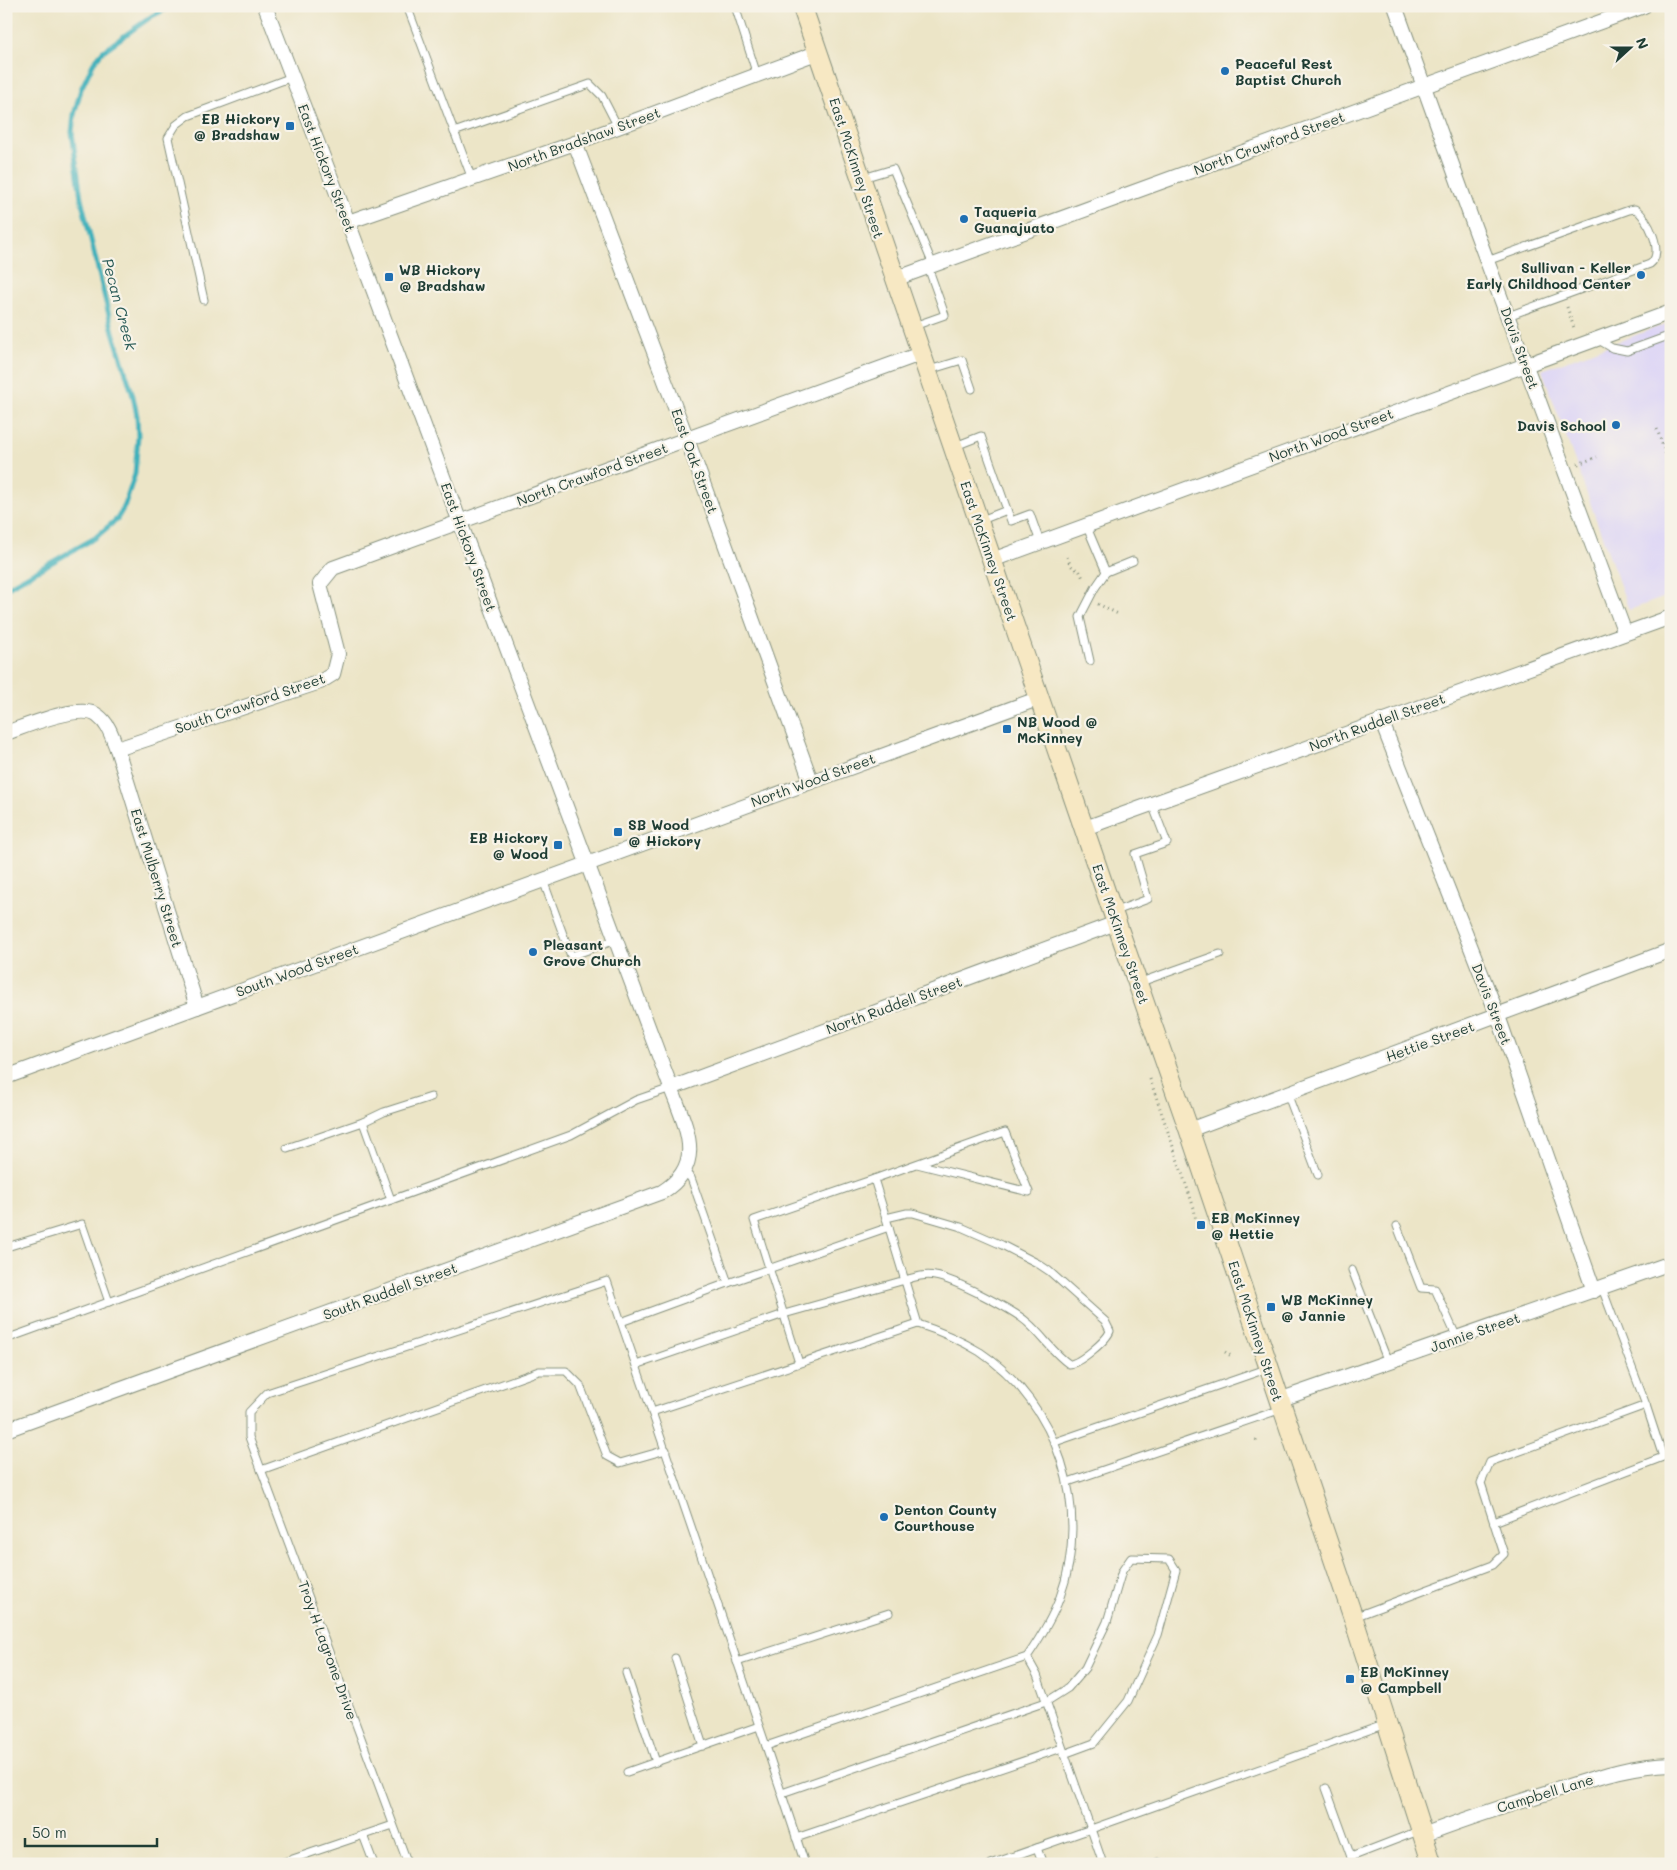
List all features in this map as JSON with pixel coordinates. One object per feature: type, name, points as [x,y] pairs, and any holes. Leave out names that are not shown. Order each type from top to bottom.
[{"type":"main road","name":"East McKinney Street","points":[[802,6],[894,279],[1085,828],[1114,918],[1189,1130],[1353,1617],[1432,1864]]},
{"type":"street","name":"East Hickory Street","points":[[265,6],[348,222],[671,1088]]},
{"type":"street","name":"Davis Street","points":[[1395,6],[1624,633]]},
{"type":"street","name":"North Crawford Street","points":[[894,279],[1644,6]]},
{"type":"street","name":"North Bradshaw Street","points":[[348,222],[575,143],[819,52]]},
{"type":"street","name":"East Oak Street","points":[[575,143],[687,439],[811,781]]},
{"type":"street","name":"North Wood Street","points":[[992,560],[1671,312]]},
{"type":"street","name":"North Crawford Street","points":[[460,522],[687,439],[923,362]]},
{"type":"street","name":"South Crawford Street","points":[[117,749],[320,682],[333,674],[338,654],[320,584],[333,568],[460,522]]},
{"type":"street","name":"North Ruddell Street","points":[[1085,828],[1671,617]]},
{"type":"street","name":"North Wood Street","points":[[588,864],[1040,698]]},
{"type":"street","points":[[6,733],[65,713],[80,710],[97,714],[109,728],[117,749]]},
{"type":"street","name":"Davis Street","points":[[1381,720],[1498,1016],[1598,1290]]},
{"type":"street","name":"East Mulberry Street","points":[[117,749],[197,1007]]},
{"type":"street","name":"South Wood Street","points":[[6,1077],[588,864]]},
{"type":"street","name":"North Ruddell Street","points":[[671,1088],[1114,918]]},
{"type":"street","name":"Hettie Street","points":[[1189,1130],[1671,950]]},
{"type":"street","points":[[671,1088],[690,1141],[690,1157],[684,1172]]},
{"type":"street","name":"South Ruddell Street","points":[[6,1430],[662,1192],[675,1184],[684,1172]]},
{"type":"street","name":"Jannie Street","points":[[1281,1404],[1388,1362],[1671,1263]]},
{"type":"street","name":"Campbell Lane","points":[[1422,1832],[1610,1773],[1653,1764],[1671,1764]]},
{"type":"lane","points":[[407,6],[472,179]]},
{"type":"lane","points":[[736,6],[757,75]]},
{"type":"lane","points":[[204,300],[168,138],[176,125],[188,116],[292,77]]},
{"type":"lane","points":[[454,132],[590,84],[602,96],[618,127]]},
{"type":"lane","points":[[860,179],[893,169],[930,266],[945,315],[911,327]]},
{"type":"lane","points":[[1487,261],[1636,209],[1646,220],[1657,254],[1654,261],[1650,264],[1508,316]]},
{"type":"lane","points":[[1597,339],[1612,348],[1627,351],[1671,335]]},
{"type":"lane","points":[[923,362],[962,360],[972,389]]},
{"type":"lane","points":[[953,447],[981,436],[1011,521],[1030,514],[1040,542]]},
{"type":"lane","points":[[979,521],[1007,510]]},
{"type":"lane","points":[[1086,525],[1106,572]]},
{"type":"lane","points":[[1090,661],[1080,616],[1106,572],[1133,561]]},
{"type":"lane","points":[[1114,918],[1148,899],[1135,854],[1167,843],[1152,804]]},
{"type":"lane","points":[[543,880],[571,956],[616,940]]},
{"type":"lane","points":[[1138,983],[1220,954]]},
{"type":"lane","points":[[6,1339],[571,1135],[636,1100],[671,1088]]},
{"type":"lane","points":[[1287,1093],[1318,1175]]},
{"type":"lane","points":[[287,1148],[363,1122],[384,1112],[431,1097]]},
{"type":"lane","points":[[363,1122],[391,1200]]},
{"type":"lane","points":[[799,1363],[754,1220],[1005,1132],[1029,1192],[917,1164]]},
{"type":"lane","points":[[684,1172],[691,1178],[728,1283]]},
{"type":"lane","points":[[874,1178],[918,1324]]},
{"type":"lane","points":[[636,1366],[784,1314],[917,1276],[936,1276],[986,1297],[1028,1322],[1069,1364],[1078,1362],[1106,1339],[1109,1334],[1109,1328],[1105,1321],[1049,1271],[1037,1263],[966,1229],[937,1220],[910,1213],[886,1218]]},
{"type":"lane","points":[[10,1246],[82,1224],[110,1302]]},
{"type":"lane","points":[[1397,1226],[1421,1288],[1435,1289],[1458,1338]]},
{"type":"lane","points":[[805,1864],[621,1322],[889,1227]]},
{"type":"lane","points":[[1352,1270],[1388,1362]]},
{"type":"lane","name":"Troy H Lagrone Drive","points":[[408,1864],[249,1437],[249,1412],[267,1393],[607,1281],[621,1322]]},
{"type":"lane","points":[[1494,1522],[1663,1457],[1646,1405],[1598,1290]]},
{"type":"lane","points":[[652,1412],[918,1324],[960,1341],[999,1367],[1030,1400],[1055,1442],[1068,1482],[1072,1506],[1071,1552],[1067,1575],[1060,1597],[1051,1618],[1027,1657],[766,1746]]},
{"type":"lane","points":[[1055,1442],[1269,1368]]},
{"type":"lane","points":[[261,1470],[539,1370],[566,1371],[580,1385],[607,1456],[620,1463],[666,1450]]},
{"type":"lane","points":[[1068,1482],[1281,1404]]},
{"type":"lane","points":[[1353,1617],[1493,1565],[1504,1554],[1481,1483],[1490,1462],[1646,1405]]},
{"type":"lane","points":[[782,1793],[1046,1702],[1068,1688],[1085,1668],[1107,1622],[1122,1571],[1131,1558],[1169,1559],[1176,1570],[1158,1635],[1128,1702],[1094,1743],[1063,1751],[796,1838]]},
{"type":"lane","points":[[737,1662],[888,1614]]},
{"type":"lane","points":[[1027,1657],[1037,1675],[1103,1864]]},
{"type":"lane","points":[[675,1658],[703,1746]]},
{"type":"lane","points":[[626,1674],[656,1762]]},
{"type":"lane","points":[[993,1863],[1386,1724]]},
{"type":"lane","points":[[627,1772],[759,1726]]},
{"type":"lane","points":[[1326,1788],[1352,1860],[1422,1832]]},
{"type":"lane","points":[[278,1864],[393,1825]]},
{"type":"lane","points":[[363,1835],[374,1864]]},
{"type":"lane","points":[[1037,1848],[1042,1864]]},
{"type":"path","points":[[1571,318],[1574,328]]},
{"type":"path","points":[[1656,429],[1671,470]]},
{"type":"path","points":[[1067,557],[1070,566],[1073,569],[1079,570],[1083,578]]},
{"type":"path","points":[[1098,604],[1118,614]]},
{"type":"path","points":[[1149,1076],[1194,1208],[1197,1228]]},
{"type":"path","points":[[1225,1352],[1231,1356]]},
{"type":"shaded area","name":"Davis School","points":[[1671,322],[1671,595],[1629,610],[1542,370]]},
{"type":"waterway","name":"Pecan Creek","points":[[6,588],[95,538],[117,519],[124,507],[135,474],[138,436],[137,416],[133,396],[113,332],[81,198],[72,132],[74,115],[81,89],[94,62],[103,51],[152,16],[172,6]]},
{"type":"place","name":"Peaceful Rest Baptist Church","points":[[1225,71]]},
{"type":"place","name":"EB Hickory @ Bradshaw","points":[[290,126]]},
{"type":"place","name":"Taqueria Guanajuato","points":[[964,219]]},
{"type":"place","name":"Sullivan - Keller Early Childhood Center","points":[[1641,275]]},
{"type":"place","name":"WB Hickory @ Bradshaw","points":[[389,277]]},
{"type":"place","name":"Davis School","points":[[1616,425]]},
{"type":"place","name":"NB Wood @ McKinney","points":[[1007,729]]},
{"type":"place","name":"SB Wood @ Hickory","points":[[618,832]]},
{"type":"place","name":"EB Hickory @ Wood","points":[[558,845]]},
{"type":"place","name":"Pleasant Grove Church","points":[[533,952]]},
{"type":"place","name":"EB McKinney @ Hettie","points":[[1201,1225]]},
{"type":"place","name":"WB McKinney @ Jannie","points":[[1271,1307]]},
{"type":"place","name":"Denton County Courthouse","points":[[884,1517]]},
{"type":"place","name":"EB McKinney @ Campbell","points":[[1350,1679]]}]
